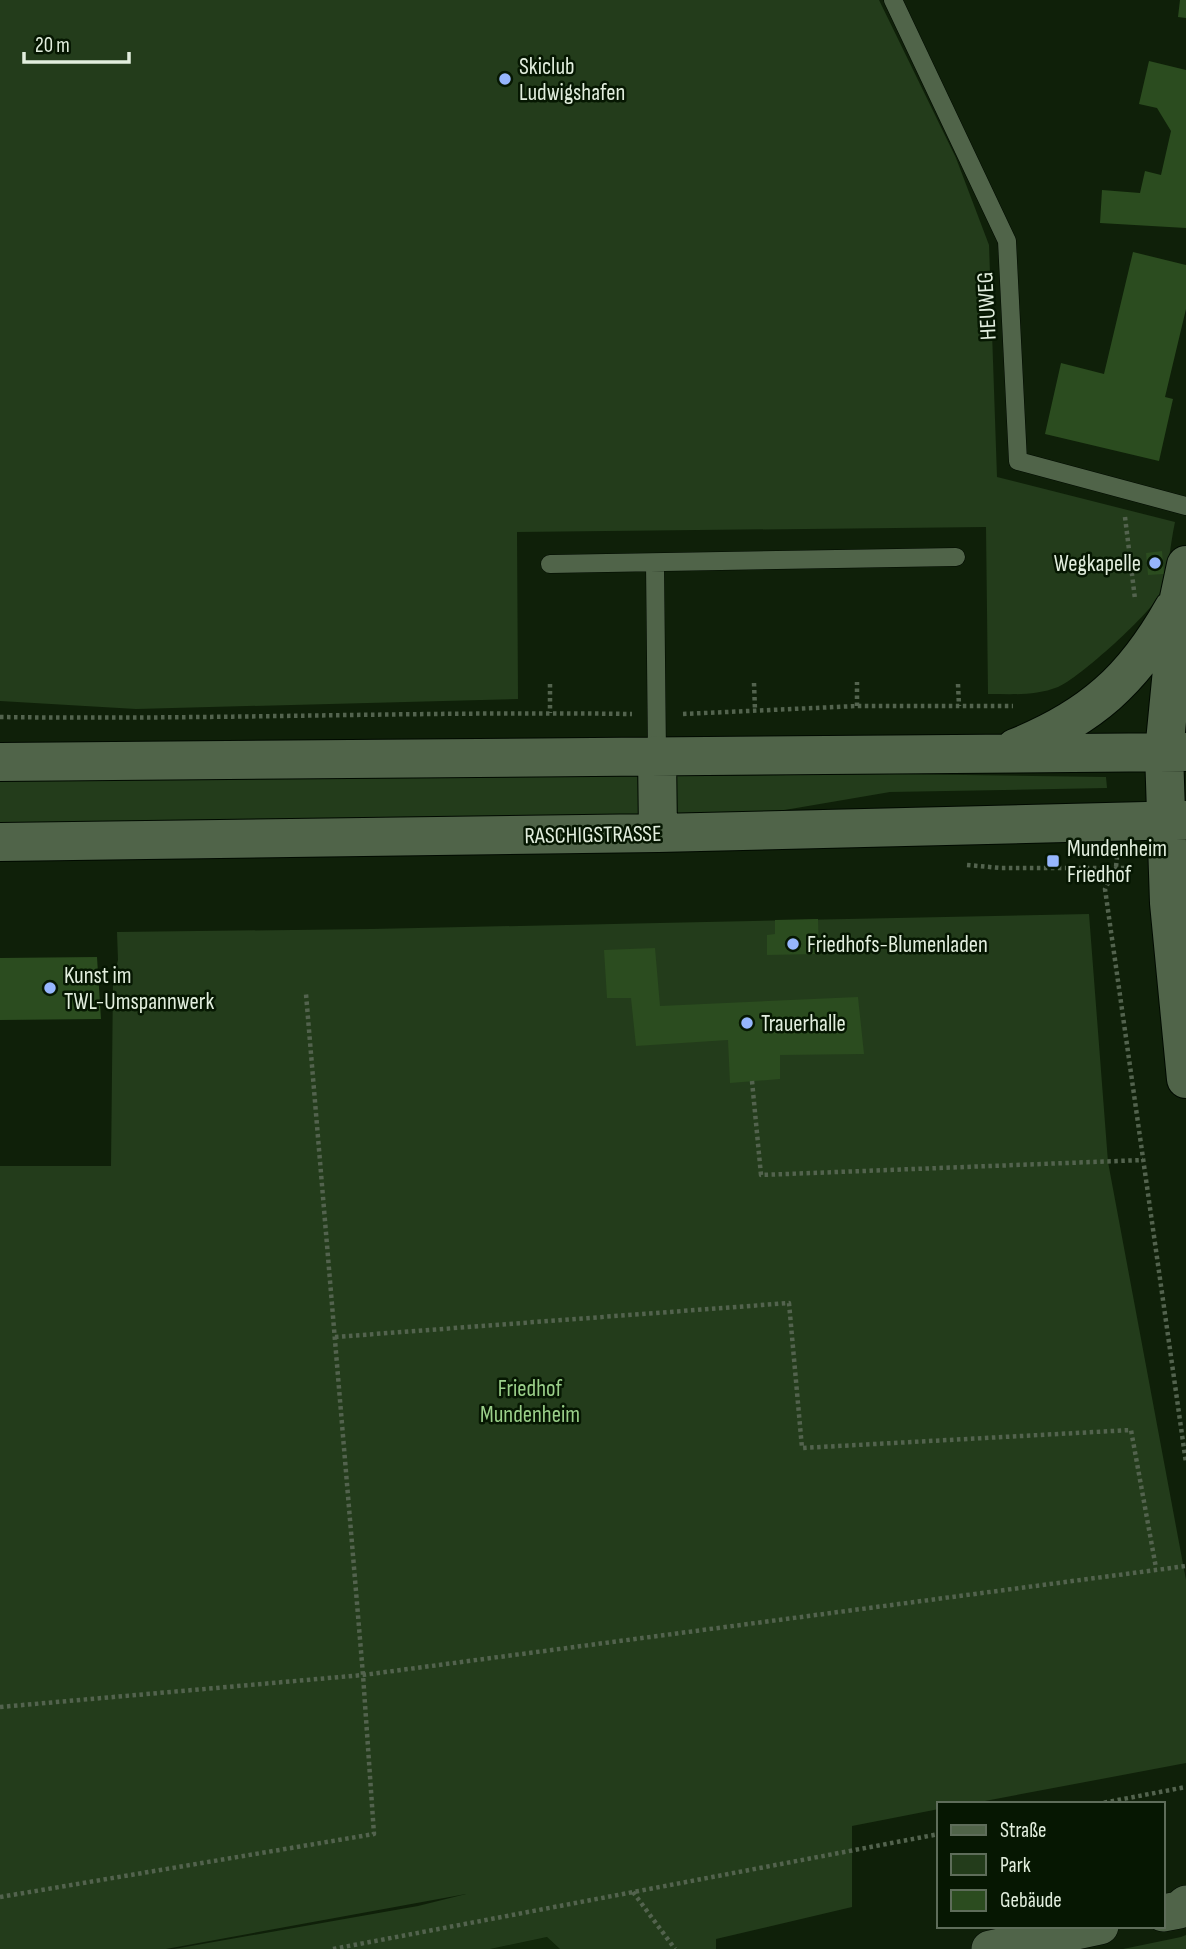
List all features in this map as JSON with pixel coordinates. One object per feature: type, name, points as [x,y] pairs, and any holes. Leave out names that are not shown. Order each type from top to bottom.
[{"type":"street","points":[[1184,596],[1175,752],[1176,820],[1169,903],[1186,1079]]},
{"type":"street","points":[[1000,754],[1053,733],[1108,694],[1131,672],[1184,596]]},
{"type":"street","points":[[0,762],[1175,752]]},
{"type":"street","points":[[657,755],[658,833]]},
{"type":"street","name":"RASCHIGSTRASSE","points":[[0,842],[658,833],[1176,820]]},
{"type":"street","points":[[1165,1913],[1179,1910],[1186,1903]]},
{"type":"street","points":[[990,1949],[1090,1928]]},
{"type":"lane","name":"HEUWEG","points":[[892,0],[1007,241],[1018,461],[1186,506]]},
{"type":"lane","points":[[550,564],[956,557]]},
{"type":"lane","points":[[655,563],[657,755]]},
{"type":"path","points":[[1122,488],[1135,598],[1130,610]]},
{"type":"path","points":[[857,682],[857,706]]},
{"type":"path","points":[[754,683],[755,710]]},
{"type":"path","points":[[550,684],[550,713]]},
{"type":"path","points":[[958,684],[959,706]]},
{"type":"path","points":[[0,717],[154,719],[550,713],[657,715],[857,706],[1019,706]]},
{"type":"path","points":[[1116,867],[1105,888],[1186,1463]]},
{"type":"path","points":[[0,1897],[373,1834],[363,1675],[306,994]]},
{"type":"path","points":[[752,1081],[761,1175],[1143,1160]]},
{"type":"path","points":[[335,1337],[789,1303],[802,1448],[1131,1430],[1156,1568]]},
{"type":"path","points":[[0,1707],[363,1675],[1186,1566]]},
{"type":"path","points":[[1107,1802],[1186,1787]]},
{"type":"path","points":[[333,1949],[937,1834]]},
{"type":"path","points":[[633,1892],[675,1949]]},
{"type":"shaded area","points":[[547,1937],[560,1949],[490,1949]]},
{"type":"green space","points":[[0,0],[879,0],[956,158],[989,245],[997,477],[1175,522],[1161,592],[1131,628],[1098,658],[1058,687],[1023,694],[988,694],[986,527],[517,532],[518,699],[136,709],[0,701]]},
{"type":"green space","points":[[657,755],[658,833],[0,842],[0,762]]},
{"type":"green space","points":[[893,774],[1106,777],[1107,788],[890,792],[773,812],[667,814],[676,776]]},
{"type":"green space","name":"Friedhof Mundenheim","points":[[1089,914],[1108,1162],[1186,1580],[1186,1763],[980,1802],[937,1802],[937,1809],[852,1826],[852,1907],[716,1939],[716,1949],[560,1949],[547,1937],[490,1949],[174,1949],[418,1906],[466,1894],[166,1949],[0,1949],[0,1166],[111,1166],[113,980],[118,960],[117,932]]},
{"type":"green space","points":[[1186,1935],[1186,1949],[1123,1949],[1181,1937]]},
{"type":"building","points":[[1180,0],[1186,0],[1186,18],[1178,17]]},
{"type":"building","points":[[1149,61],[1186,70],[1186,228],[1100,223],[1102,190],[1140,193],[1145,171],[1161,175],[1171,131],[1157,108],[1139,104]]},
{"type":"building","points":[[1133,252],[1186,265],[1186,309],[1165,397],[1173,399],[1159,461],[1045,434],[1061,363],[1104,374]]},
{"type":"building","name":"Wegkapelle","points":[[1162,551],[1164,574],[1148,575],[1146,553]]},
{"type":"building","name":"Friedhofs-Blumenladen","points":[[818,919],[819,954],[767,955],[767,935],[775,934],[775,920]]},
{"type":"building","name":"Trauerhalle","points":[[655,948],[660,1006],[858,997],[864,1054],[780,1055],[780,1079],[730,1083],[728,1040],[636,1046],[631,998],[607,998],[604,950]]},
{"type":"building","name":"Kunst im TWL-Umspannwerk","points":[[97,957],[101,1019],[0,1020],[0,958]]},
{"type":"place","name":"Skiclub Ludwigshafen","points":[[505,79]]},
{"type":"place","name":"Wegkapelle","points":[[1155,563]]},
{"type":"place","name":"Mundenheim Friedhof","points":[[1053,861]]},
{"type":"place","name":"Friedhofs-Blumenladen","points":[[793,944]]},
{"type":"place","name":"Kunst im TWL-Umspannwerk","points":[[50,988]]},
{"type":"place","name":"Trauerhalle","points":[[747,1023]]}]
